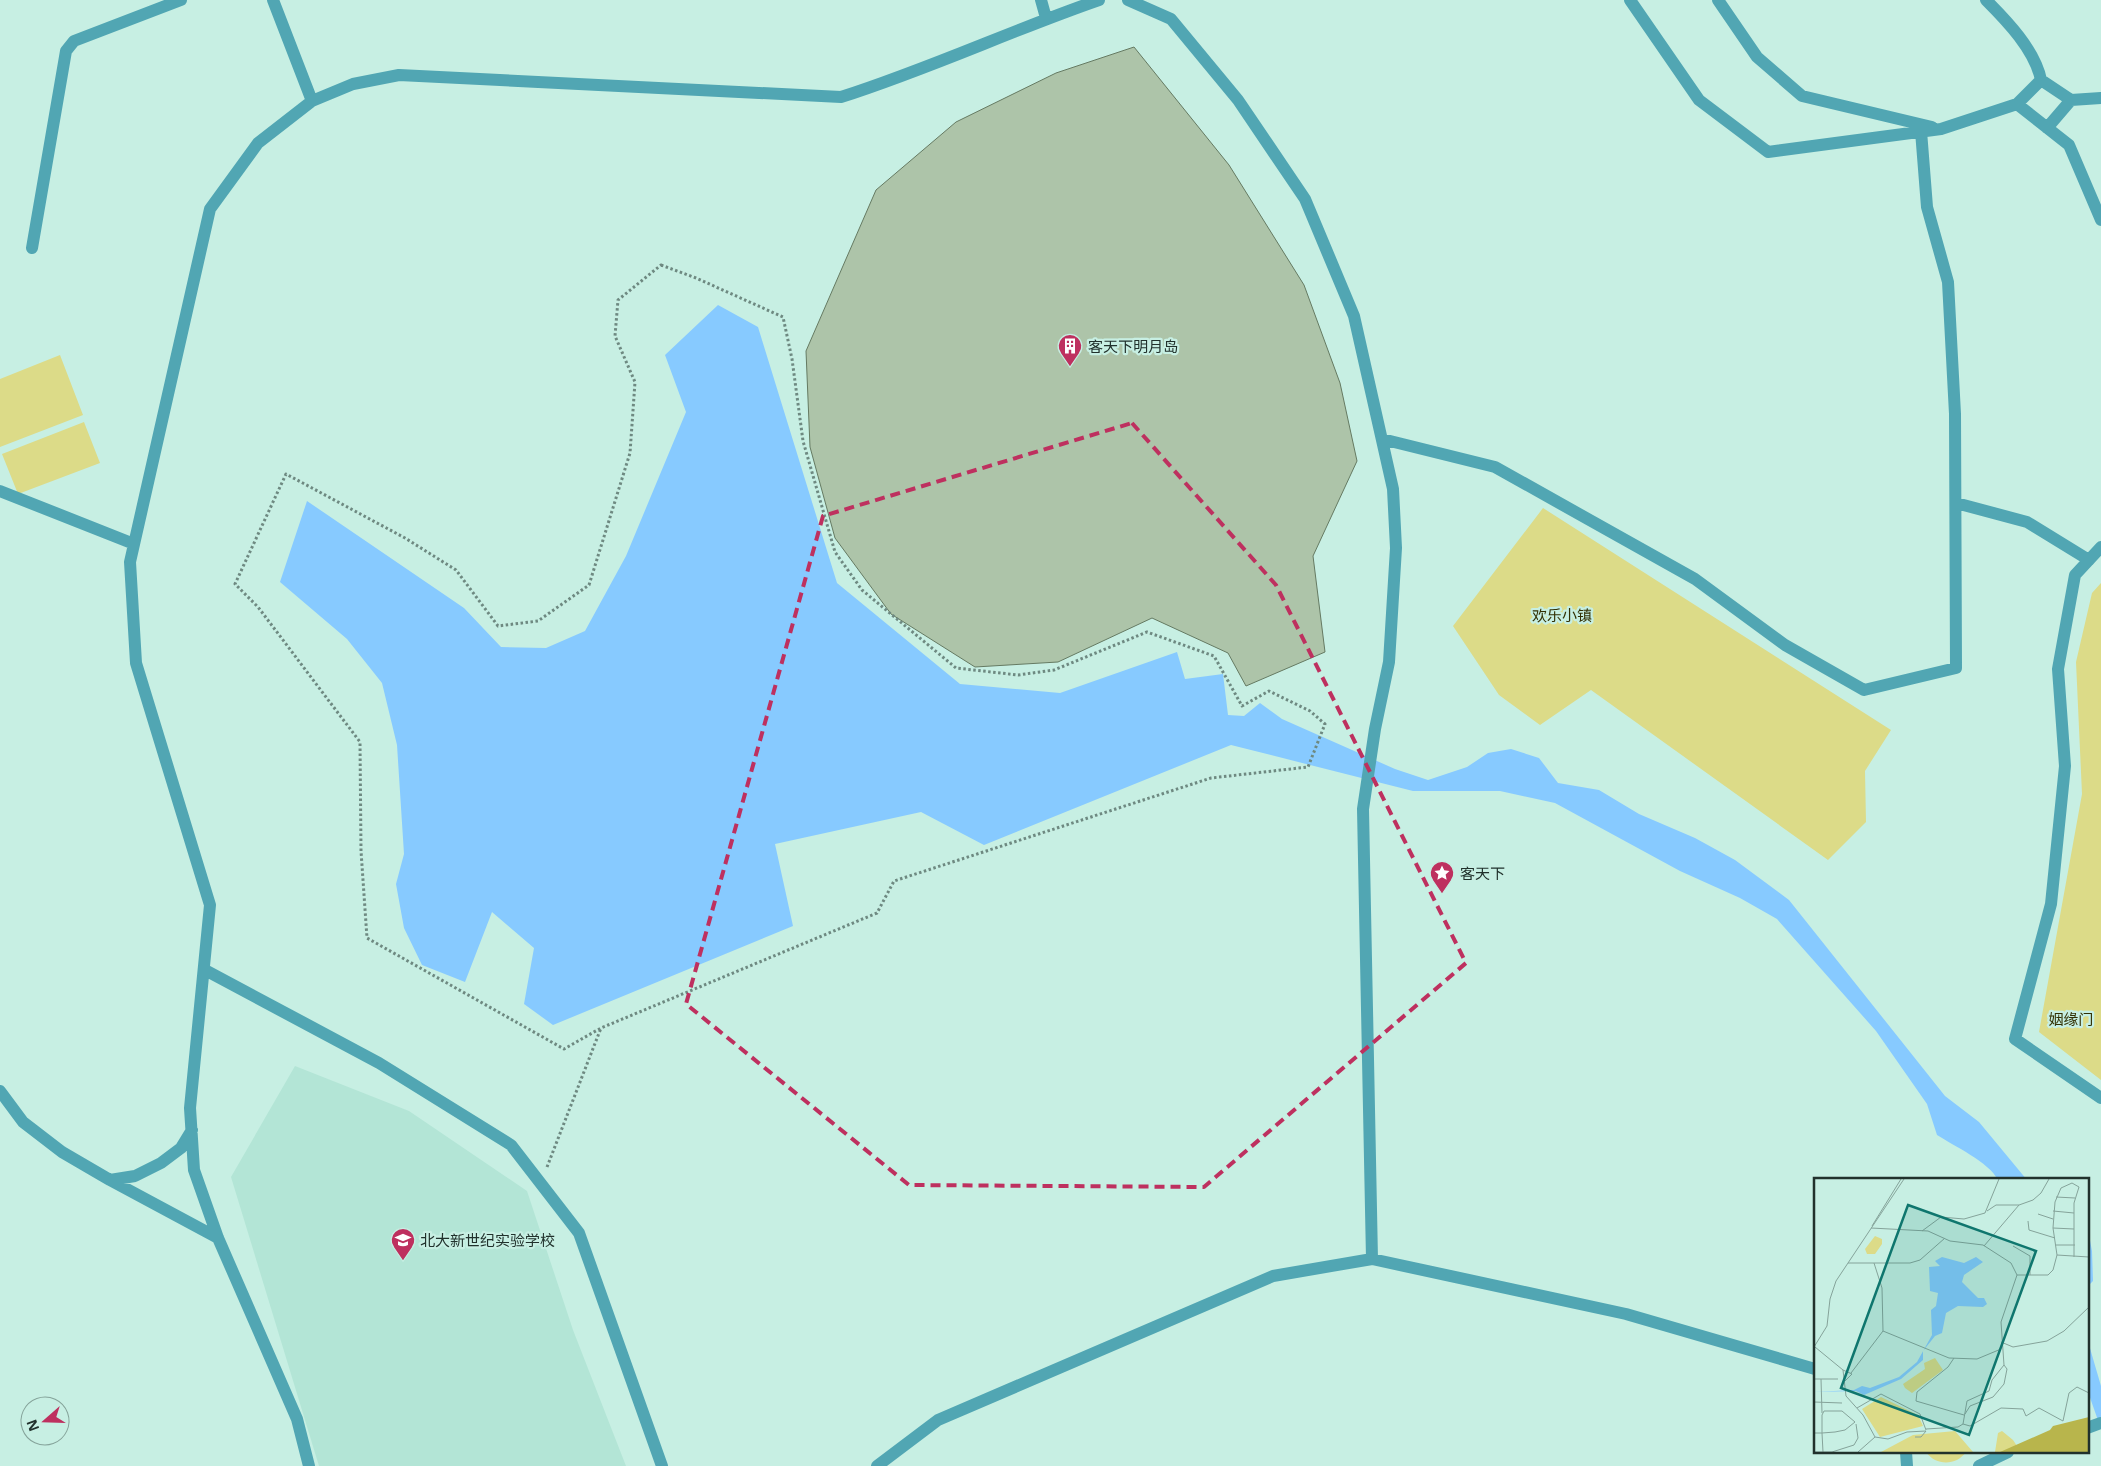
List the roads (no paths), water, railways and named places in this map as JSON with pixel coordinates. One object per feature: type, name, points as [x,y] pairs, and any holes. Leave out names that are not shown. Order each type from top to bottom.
[{"type":"street","points":[[32,248],[66,51],[74,41],[181,0]]},
{"type":"street","points":[[273,0],[312,101]]},
{"type":"street","points":[[1042,0],[1046,18]]},
{"type":"street","points":[[309,1466],[297,1419],[218,1238],[194,1170],[190,1108],[210,905],[136,663],[130,562],[210,209],[258,143],[312,101],[353,84],[399,75],[841,96],[892,80],[1046,18],[1099,0]]},
{"type":"street","points":[[1128,0],[1171,19],[1238,100],[1305,199],[1354,316],[1393,489],[1396,548],[1389,662],[1375,729],[1363,809],[1372,1259]]},
{"type":"street","points":[[1630,0],[1699,100],[1768,152],[1941,129],[2017,104],[2041,80]]},
{"type":"street","points":[[1718,0],[1757,58],[1802,96],[1941,129]]},
{"type":"street","points":[[1986,0],[2010,24],[2039,69],[2041,80],[2071,100],[2101,98]]},
{"type":"street","points":[[2047,128],[2071,100]]},
{"type":"street","points":[[2017,104],[2069,145],[2101,220]]},
{"type":"street","points":[[1382,440],[1495,467],[1695,579],[1785,644],[1864,690],[1956,668],[1955,414],[1948,282],[1927,207],[1922,131]]},
{"type":"street","points":[[0,491],[134,544]]},
{"type":"street","points":[[1956,503],[2027,522],[2089,560]]},
{"type":"street","points":[[2101,547],[2075,575],[2058,669],[2065,766],[2050,904],[2015,1039],[2101,1098]]},
{"type":"street","points":[[205,970],[379,1063],[511,1145],[578,1233],[662,1466]]},
{"type":"street","points":[[0,1091],[22,1122],[62,1152],[218,1238]]},
{"type":"street","points":[[110,1180],[135,1176],[161,1163],[181,1148],[192,1130]]},
{"type":"street","points":[[877,1466],[938,1420],[1274,1276],[1372,1259],[1626,1314],[1814,1369]]},
{"type":"street","points":[[2088,1428],[2101,1423]]},
{"type":"street","points":[[1979,1466],[2004,1454]]},
{"type":"water","points":[[718,305],[758,327],[837,583],[960,684],[1060,693],[1177,652],[1185,679],[1223,674],[1228,715],[1244,716],[1260,703],[1282,719],[1395,769],[1428,780],[1467,767],[1488,753],[1511,749],[1539,758],[1558,783],[1599,790],[1639,814],[1695,838],[1735,860],[1789,900],[1945,1096],[1979,1122],[2025,1178],[1997,1178],[1979,1161],[1937,1135],[1927,1104],[1876,1031],[1777,919],[1740,898],[1680,871],[1555,803],[1500,791],[1413,791],[1231,745],[984,845],[921,812],[775,844],[793,926],[553,1025],[524,1004],[534,948],[492,912],[465,982],[422,965],[404,928],[396,884],[404,854],[397,745],[382,683],[347,639],[280,582],[307,501],[464,608],[501,647],[546,648],[585,631],[626,556],[686,412],[665,355]]},
{"type":"water","points":[[2088,1230],[2092,1251],[2093,1281],[2088,1286]]},
{"type":"water","points":[[2088,1341],[2101,1386],[2101,1429],[2088,1392]]},
{"type":"place","name":"客天下明月岛","points":[[1070,367]]},
{"type":"place","name":"客天下","points":[[1442,894]]},
{"type":"place","name":"北大新世纪实验学校","points":[[403,1261]]},
{"type":"park label","name":"欢乐小镇","points":[[1562,615]]},
{"type":"park label","name":"姻缘门","points":[[2071,1019]]}]
